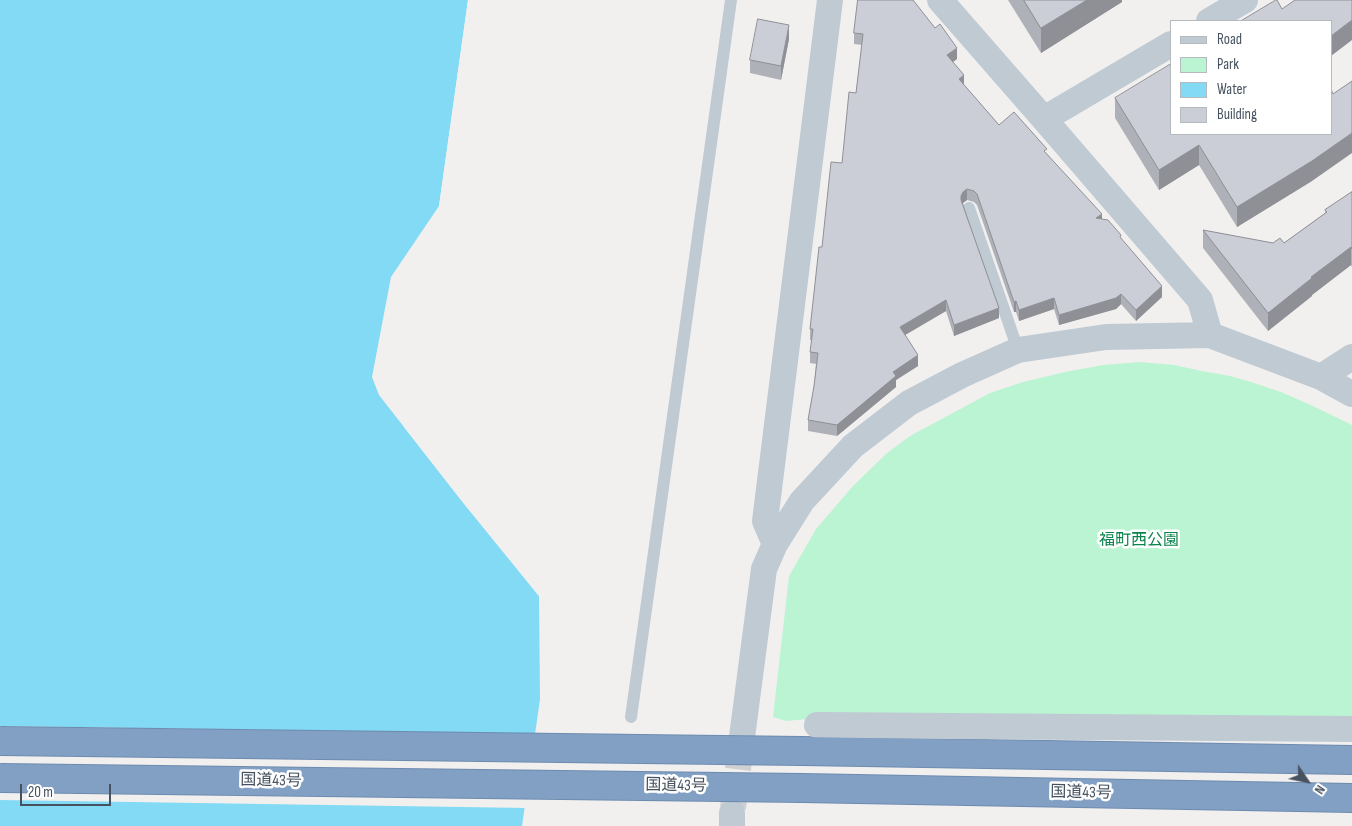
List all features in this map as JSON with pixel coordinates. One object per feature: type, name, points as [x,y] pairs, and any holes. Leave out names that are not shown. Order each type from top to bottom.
[{"type":"highway","points":[[0,741],[831,751],[1352,760]]},
{"type":"highway","name":"国道43号","points":[[0,778],[811,788],[1352,798]]},
{"type":"street","points":[[775,544],[766,521],[830,0]]},
{"type":"street","points":[[940,0],[1200,300],[1210,336]]},
{"type":"street","points":[[1211,20],[1245,0]]},
{"type":"street","points":[[1044,119],[1170,45]]},
{"type":"street","points":[[742,737],[764,569],[775,544],[802,501],[853,446],[909,403],[962,375],[1018,350],[1106,337],[1210,336],[1321,377],[1352,394]]},
{"type":"street","points":[[1321,377],[1352,357]]},
{"type":"street","points":[[818,725],[1352,729]]},
{"type":"lane","points":[[631,717],[731,0]]},
{"type":"lane","points":[[969,208],[1018,350]]},
{"type":"green space","name":"福町西公園","points":[[1140,362],[1174,365],[1251,382],[1281,392],[1352,425],[1352,717],[829,717],[786,721],[773,717],[789,576],[816,529],[853,486],[887,453],[910,436],[990,393],[1023,382],[1065,372],[1103,365]]},
{"type":"water","points":[[0,0],[468,0],[439,206],[391,277],[372,377],[379,395],[539,596],[540,699],[522,826],[0,826]]},
{"type":"pier","points":[[468,0],[471,0],[442,206],[440,209],[439,206]]},
{"type":"pier","points":[[405,424],[463,499],[541,594],[539,596],[404,427]]},
{"type":"pier","points":[[0,726],[538,734],[527,808],[0,800]]},
{"type":"building","points":[[858,0],[913,0],[935,28],[940,24],[957,48],[947,55],[964,75],[959,79],[999,125],[1014,112],[1047,149],[1044,151],[1102,214],[1096,218],[1108,220],[1162,286],[1136,310],[1121,294],[1116,298],[1059,315],[1054,298],[1019,310],[1016,301],[1014,302],[977,194],[967,189],[963,192],[961,200],[999,308],[954,325],[946,300],[900,327],[918,355],[893,372],[896,376],[837,425],[808,420],[818,353],[810,352],[813,329],[810,329],[819,247],[822,247],[831,162],[842,163],[849,92],[856,93],[863,34],[854,33]]},
{"type":"building","points":[[1024,0],[1087,0],[1041,28]]},
{"type":"building","points":[[1276,0],[1282,9],[1295,0],[1352,0],[1352,20],[1332,35],[1332,20],[1243,20]]},
{"type":"building","points":[[758,19],[789,25],[781,66],[750,60]]},
{"type":"building","points":[[1170,65],[1170,135],[1332,135],[1332,92],[1333,94],[1352,81],[1352,133],[1312,161],[1237,207],[1199,145],[1159,170],[1115,98]]},
{"type":"building","points":[[1352,192],[1352,249],[1351,247],[1311,277],[1268,313],[1203,230],[1273,243],[1280,238],[1284,243],[1327,212],[1325,210]]},
{"type":"tunnel","points":[[733,808],[742,737]]}]
